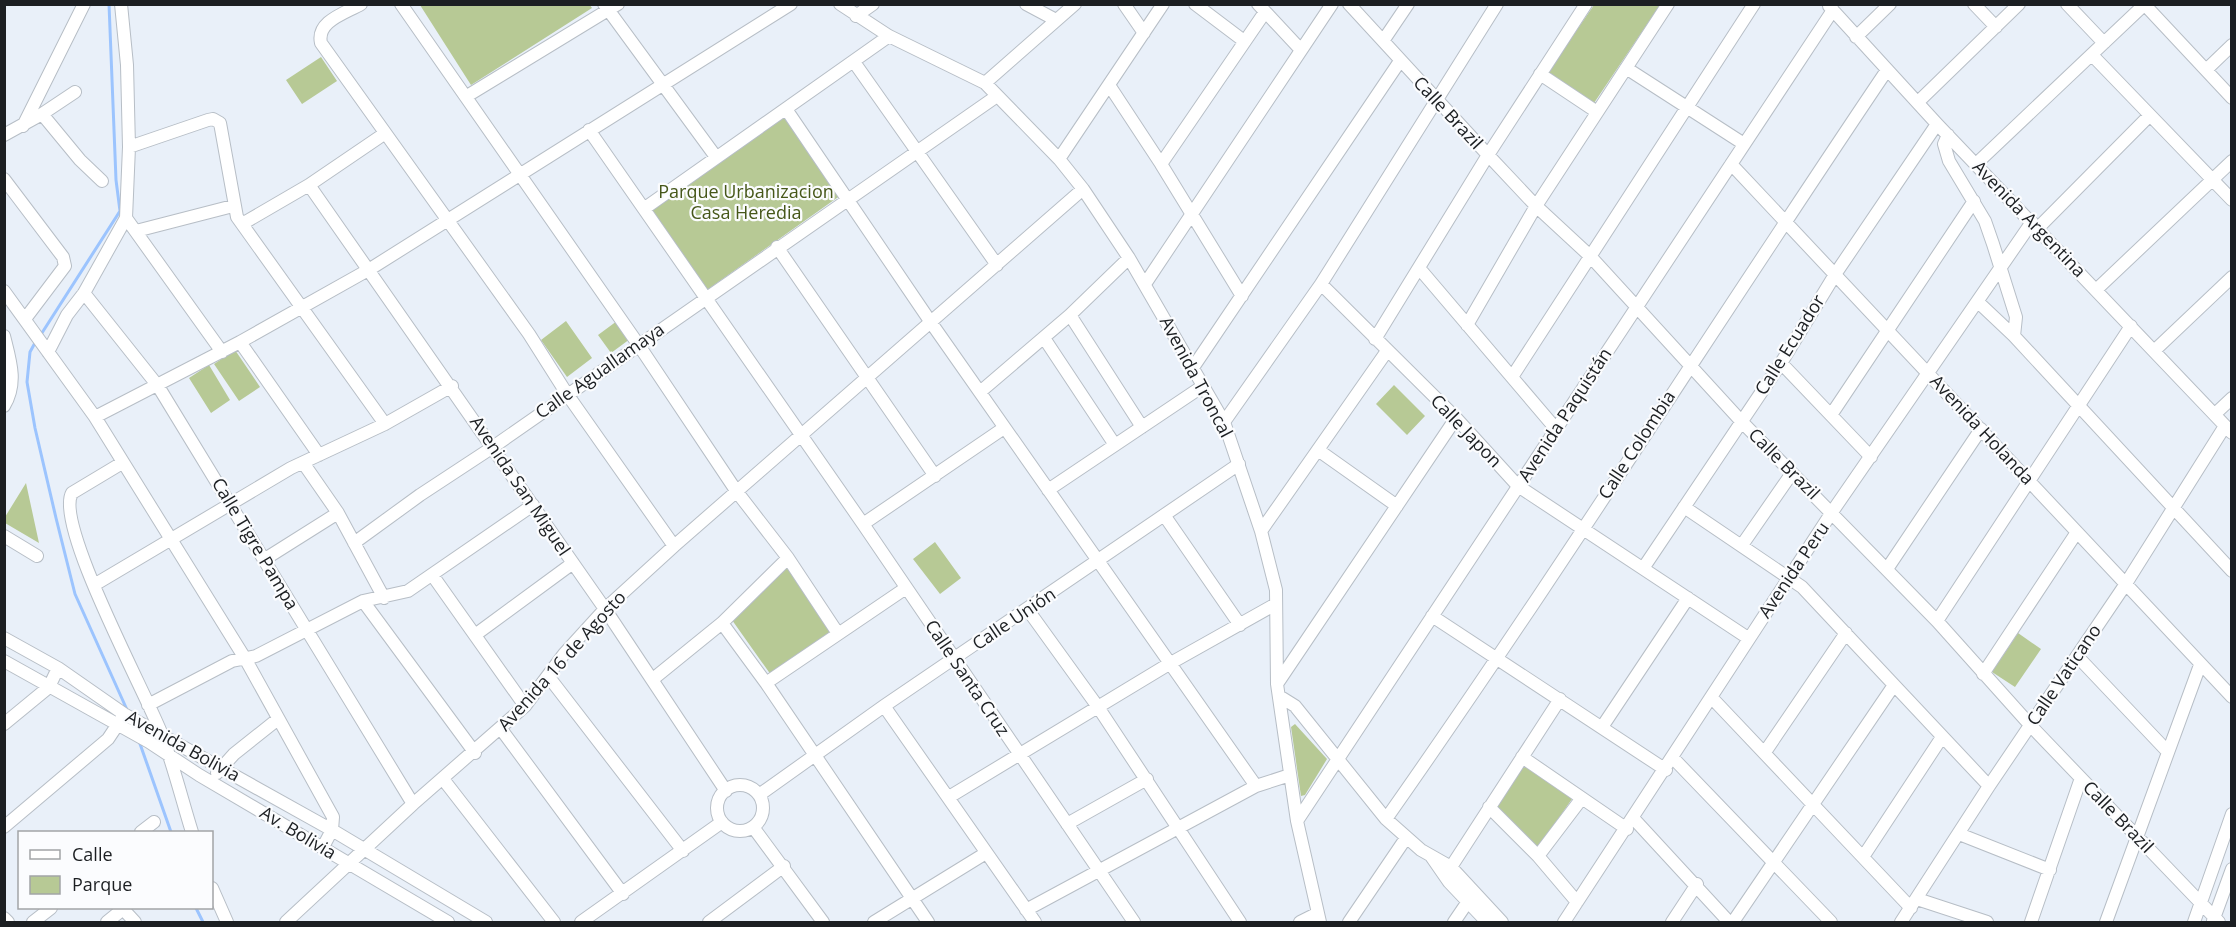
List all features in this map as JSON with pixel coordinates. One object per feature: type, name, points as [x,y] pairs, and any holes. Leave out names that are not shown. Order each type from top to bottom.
[{"type":"street","points":[[22,126],[84,4]]},
{"type":"street","points":[[48,352],[67,315],[84,292],[126,218],[129,147],[127,65],[121,4]]},
{"type":"street","points":[[361,4],[325,25],[320,30],[320,40],[384,134],[529,334],[567,394],[674,546]]},
{"type":"street","points":[[401,4],[638,344],[737,492],[788,558],[837,632]]},
{"type":"street","points":[[95,417],[302,309],[370,269],[791,4]]},
{"type":"street","name":"Avenida Troncal","points":[[840,4],[889,36],[985,83],[1059,159],[1083,189],[1129,258],[1224,422],[1261,531],[1276,590],[1278,690],[1297,820],[1318,918]]},
{"type":"street","points":[[856,16],[873,4]]},
{"type":"street","points":[[1026,4],[1056,20]]},
{"type":"street","points":[[985,83],[1075,4]]},
{"type":"street","points":[[1125,4],[1144,33]]},
{"type":"street","points":[[1059,159],[1163,4]]},
{"type":"street","points":[[1195,4],[1244,41]]},
{"type":"street","points":[[1145,284],[1332,4]]},
{"type":"street","name":"Calle Brazil","points":[[1349,4],[1536,206],[1590,256],[1742,422],[1937,621],[2031,726],[2201,902],[2216,921]]},
{"type":"street","points":[[1383,41],[1408,4]]},
{"type":"street","points":[[1224,422],[1321,284],[1497,4]]},
{"type":"street","points":[[1375,339],[1488,155],[1586,4]]},
{"type":"street","points":[[1467,325],[1536,206],[1668,4]]},
{"type":"street","points":[[1512,377],[1754,4]]},
{"type":"street","points":[[1856,37],[1890,4]]},
{"type":"street","points":[[1974,4],[1996,27]]},
{"type":"street","points":[[1918,102],[2019,4]]},
{"type":"street","points":[[2067,4],[2104,43]]},
{"type":"street","points":[[1976,164],[2145,5],[2232,98]]},
{"type":"street","points":[[467,96],[610,6],[716,157]]},
{"type":"street","name":"Avenida Argentina","points":[[1830,7],[1937,124],[2228,430]]},
{"type":"street","name":"Avenida Paquistán","points":[[1297,820],[1731,164],[1830,7]]},
{"type":"street","points":[[1161,164],[1244,41],[1261,8],[1301,50]]},
{"type":"street","points":[[645,208],[889,36]]},
{"type":"street","points":[[2206,70],[2232,45]]},
{"type":"street","points":[[2091,55],[2232,200]]},
{"type":"street","points":[[1192,369],[1400,61]]},
{"type":"street","points":[[854,62],[919,151],[997,265]]},
{"type":"street","points":[[1626,68],[1744,144]]},
{"type":"street","name":"Calle Colombia","points":[[1386,819],[1498,660],[1785,221],[1887,70]]},
{"type":"street","points":[[1540,74],[1597,112]]},
{"type":"street","points":[[1109,85],[1161,164],[1242,296]]},
{"type":"street","points":[[4,135],[75,92]]},
{"type":"street","name":"Calle Aguallamaya","points":[[354,543],[705,296],[848,201],[997,96]]},
{"type":"street","points":[[786,109],[1004,428],[1256,786]]},
{"type":"street","points":[[42,114],[91,173],[102,181]]},
{"type":"street","name":"Avenida Peru","points":[[1564,922],[1666,770],[1789,576],[1999,271],[2035,225],[2149,116]]},
{"type":"street","points":[[129,147],[208,120],[216,120],[221,128],[233,206],[242,224],[385,424]]},
{"type":"street","name":"Calle Ecuador","points":[[1644,567],[1781,363],[1836,273],[1937,124]]},
{"type":"street","name":"Calle Santa Cruz","points":[[589,130],[863,524],[1134,922]]},
{"type":"street","points":[[242,224],[309,185],[384,134]]},
{"type":"street","points":[[1948,135],[1944,144],[1949,161],[1974,201],[1989,232],[1999,271],[2016,317],[2014,336]]},
{"type":"street","points":[[2097,290],[2232,161]]},
{"type":"street","name":"Avenida Holanda","points":[[1731,164],[1836,273],[2232,697]]},
{"type":"street","points":[[4,179],[63,257],[65,266],[25,319]]},
{"type":"street","name":"Avenida San Miguel","points":[[309,185],[452,386],[726,790]]},
{"type":"street","name":"Avenida 16 de Agosto","points":[[290,921],[413,804],[475,753],[525,706],[564,654],[605,609],[801,434],[932,324],[1083,189]]},
{"type":"street","points":[[1831,416],[1974,201]]},
{"type":"street","points":[[136,231],[233,206]]},
{"type":"street","points":[[126,218],[222,352]]},
{"type":"street","points":[[777,247],[935,476]]},
{"type":"street","points":[[980,392],[1070,315],[1129,258]]},
{"type":"street","points":[[1419,268],[1556,429]]},
{"type":"street","points":[[2154,351],[2232,277]]},
{"type":"street","name":"Calle Japon","points":[[1321,284],[1456,418],[1518,486],[1644,567],[1748,638]]},
{"type":"street","points":[[4,291],[95,417],[246,660],[333,817],[332,830],[322,847]]},
{"type":"street","name":"Calle Tigre Pampa","points":[[84,292],[158,386],[413,804]]},
{"type":"street","points":[[1978,302],[2014,336],[2232,571]]},
{"type":"street","points":[[1070,315],[1142,427]]},
{"type":"street","points":[[1937,621],[2131,326]]},
{"type":"street","points":[[4,336],[13,378],[12,388],[4,406]]},
{"type":"street","points":[[1044,338],[1115,445]]},
{"type":"street","points":[[240,342],[319,455]]},
{"type":"street","points":[[1261,531],[1387,351]]},
{"type":"street","points":[[1781,363],[1871,457]]},
{"type":"street","points":[[94,585],[230,502],[319,455],[385,424],[452,386]]},
{"type":"street","points":[[1048,490],[1203,387]]},
{"type":"street","points":[[2215,414],[2232,398]]},
{"type":"street","points":[[1456,418],[1278,690],[1322,737],[1337,760],[1386,819],[1406,838],[1450,867],[1487,922]]},
{"type":"street","points":[[863,524],[1004,428]]},
{"type":"street","points":[[1887,569],[1981,429]]},
{"type":"street","name":"Calle Vaticano","points":[[1901,922],[1989,786],[2125,585],[2174,507],[2228,430]]},
{"type":"street","points":[[1318,450],[1397,506]]},
{"type":"street","points":[[122,463],[72,493],[69,499],[75,533],[94,585],[162,735],[192,831]]},
{"type":"street","points":[[304,464],[338,513],[384,598]]},
{"type":"street","name":"Calle Unión","points":[[759,795],[884,706],[1098,563],[1239,464]]},
{"type":"street","points":[[1742,545],[1792,473]]},
{"type":"street","points":[[148,705],[232,661],[246,660],[363,601],[408,591],[433,576],[533,505]]},
{"type":"street","points":[[1684,507],[1789,576],[1846,633],[1989,786]]},
{"type":"street","points":[[265,559],[338,513]]},
{"type":"street","points":[[1164,515],[1240,625]]},
{"type":"street","points":[[1983,674],[2077,532]]},
{"type":"street","points":[[4,536],[37,556]]},
{"type":"street","points":[[652,679],[722,623],[788,558]]},
{"type":"street","points":[[475,635],[573,563]]},
{"type":"street","points":[[433,576],[525,706]]},
{"type":"street","points":[[766,683],[837,632],[906,588]]},
{"type":"street","points":[[1602,727],[1688,598]]},
{"type":"street","points":[[363,601],[475,753]]},
{"type":"street","points":[[949,797],[1169,664],[1276,604]]},
{"type":"street","points":[[1028,610],[1147,779],[1240,922]]},
{"type":"street","points":[[1432,616],[1666,770]]},
{"type":"street","points":[[722,623],[766,683],[928,922]]},
{"type":"street","points":[[1765,752],[1846,633]]},
{"type":"street","name":"Avenida Bolivia","points":[[4,638],[58,668],[123,723],[142,724],[364,850]]},
{"type":"street","points":[[2077,657],[2168,752]]},
{"type":"street","points":[[4,661],[90,709],[123,723],[93,752],[4,826]]},
{"type":"street","points":[[2106,922],[2200,665]]},
{"type":"street","points":[[4,724],[49,687],[58,668]]},
{"type":"street","points":[[548,676],[683,851]]},
{"type":"street","points":[[1522,757],[1582,798],[1630,824],[1697,884],[1731,922],[1894,685]]},
{"type":"street","points":[[1711,697],[1863,857],[1914,903],[1987,922]]},
{"type":"street","points":[[1450,867],[1560,699]]},
{"type":"street","points":[[884,706],[1035,922]]},
{"type":"street","points":[[212,782],[221,768],[279,719]]},
{"type":"street","name":"Av. Bolivia","points":[[123,723],[212,782],[448,922]]},
{"type":"street","points":[[501,729],[623,894]]},
{"type":"street","points":[[1863,857],[1942,737]]},
{"type":"street","points":[[1673,758],[1831,922]]},
{"type":"street","points":[[1026,910],[1256,786],[1290,775]]},
{"type":"street","points":[[2031,922],[2081,778]]},
{"type":"street","points":[[443,779],[554,922]]},
{"type":"street","points":[[1067,824],[1147,779]]},
{"type":"street","points":[[747,786],[759,795],[763,808],[759,822],[753,827],[740,831],[727,827],[722,822],[717,809],[726,790],[732,787],[747,786]]},
{"type":"street","points":[[1538,856],[1582,798]]},
{"type":"street","points":[[1489,807],[1538,856],[1577,902]]},
{"type":"street","points":[[2194,922],[2232,814]]},
{"type":"street","points":[[142,831],[154,822]]},
{"type":"street","points":[[581,922],[722,822]]},
{"type":"street","points":[[753,827],[784,866],[823,922]]},
{"type":"street","points":[[1959,834],[2050,870]]},
{"type":"street","points":[[1349,922],[1406,838]]},
{"type":"street","name":"Av. Bolivia","points":[[364,850],[486,922]]},
{"type":"street","points":[[874,922],[986,853]]},
{"type":"street","points":[[1428,853],[1471,897],[1502,922]]},
{"type":"street","points":[[709,922],[784,866]]},
{"type":"street","points":[[2216,921],[2232,869]]},
{"type":"street","points":[[1672,922],[1697,884]]},
{"type":"street","points":[[213,890],[227,922]]},
{"type":"street","points":[[1454,922],[1471,897]]},
{"type":"street","points":[[33,922],[50,909]]},
{"type":"street","points":[[107,922],[122,909]]},
{"type":"street","points":[[124,909],[135,922]]},
{"type":"street","points":[[1300,922],[1318,918]]},
{"type":"green space","points":[[589,4],[592,8],[471,85],[420,5]]},
{"type":"green space","points":[[1594,5],[1660,5],[1594,103],[1548,72]]},
{"type":"green space","points":[[321,57],[337,81],[302,104],[286,80]]},
{"type":"green space","name":"Parque Urbanizacion Casa Heredia","points":[[784,115],[841,195],[707,290],[650,210]]},
{"type":"green space","points":[[566,321],[592,358],[567,377],[541,340]]},
{"type":"green space","points":[[617,321],[630,339],[611,353],[598,335]]},
{"type":"green space","points":[[235,350],[260,387],[239,401],[214,364]]},
{"type":"green space","points":[[209,365],[230,400],[211,413],[189,378]]},
{"type":"green space","points":[[1394,385],[1425,416],[1407,435],[1376,404]]},
{"type":"green space","points":[[26,483],[39,543],[5,523],[5,517]]},
{"type":"green space","points":[[935,542],[961,578],[940,594],[913,559]]},
{"type":"green space","points":[[787,567],[831,631],[771,675],[732,620]]},
{"type":"green space","points":[[2018,633],[2041,649],[2015,687],[1992,672]]},
{"type":"green space","points":[[1295,724],[1327,759],[1305,795],[1301,796],[1291,727]]},
{"type":"green space","points":[[1522,762],[1574,796],[1538,848],[1495,804]]},
{"type":"waterway","points":[[40,336],[120,211],[116,180],[109,4]]},
{"type":"waterway","points":[[36,341],[30,352],[27,382],[56,518],[75,594],[128,712]]},
{"type":"waterway","points":[[139,741],[171,831]]},
{"type":"waterway","points":[[196,909],[203,922]]}]
